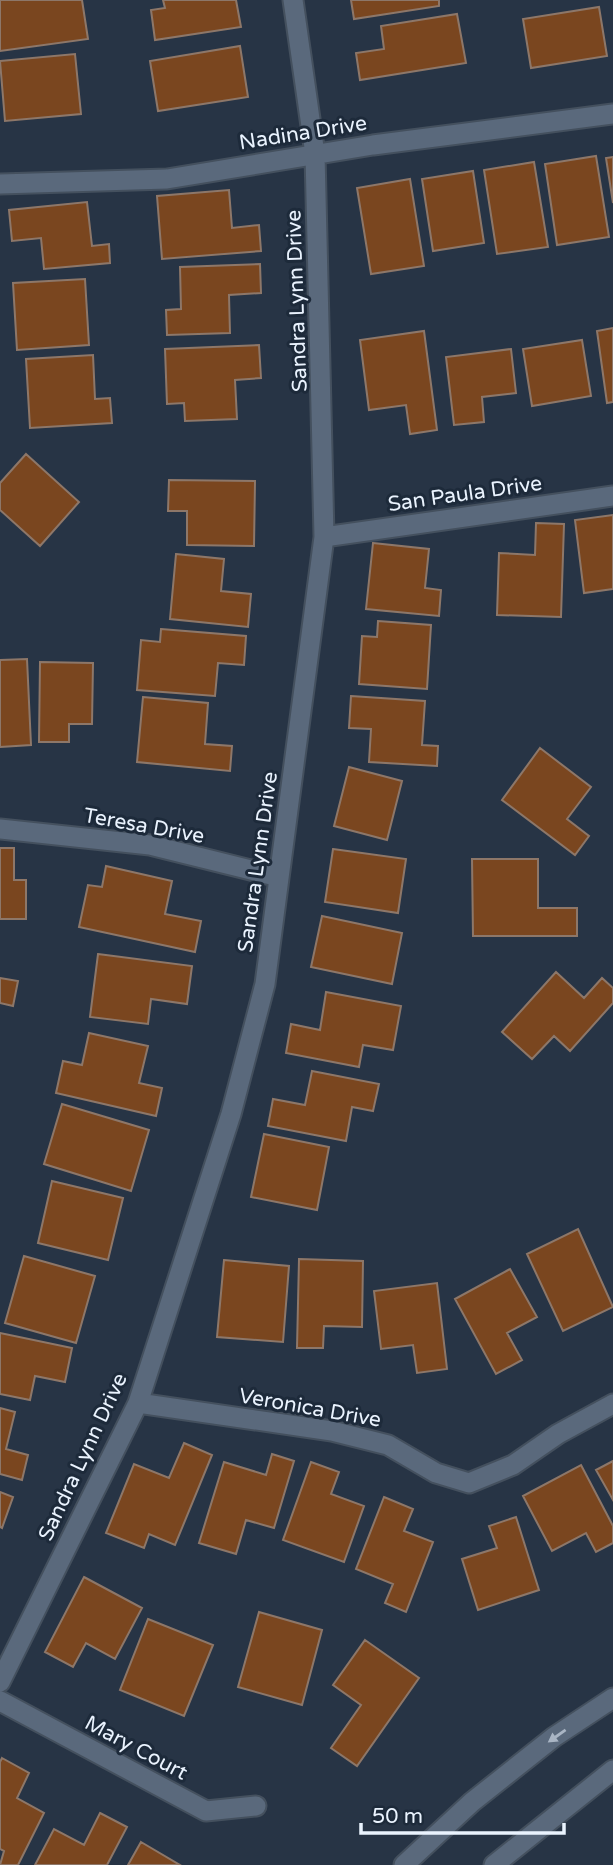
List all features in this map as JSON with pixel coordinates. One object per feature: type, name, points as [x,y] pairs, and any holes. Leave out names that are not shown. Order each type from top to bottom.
[{"type":"street","name":"Sandra Lynn Drive","points":[[0,1682],[138,1403],[232,1114],[265,984],[324,537],[315,154],[293,0]]},
{"type":"street","name":"Nadina Drive","points":[[0,184],[167,179],[315,154],[613,114]]},
{"type":"street","name":"San Paula Drive","points":[[324,537],[613,496]]},
{"type":"street","name":"Teresa Drive","points":[[0,829],[150,845],[279,877]]},
{"type":"street","name":"Veronica Drive","points":[[138,1403],[332,1431],[388,1445],[436,1473],[469,1483],[513,1465],[558,1434],[613,1404]]},
{"type":"street","points":[[404,1865],[472,1802],[554,1737],[613,1698]]},
{"type":"street","name":"Mary Court","points":[[0,1701],[206,1811],[256,1806]]},
{"type":"street","points":[[494,1865],[613,1770]]},
{"type":"building","points":[[0,0],[82,0],[88,39],[0,51]]},
{"type":"building","points":[[163,0],[236,0],[241,27],[155,40],[151,10],[165,8]]},
{"type":"building","points":[[351,0],[439,0],[439,6],[354,19]]},
{"type":"building","points":[[599,7],[607,56],[531,68],[523,19]]},
{"type":"building","points":[[457,14],[466,63],[360,80],[356,53],[384,49],[381,26]]},
{"type":"building","points":[[240,46],[248,97],[158,111],[150,61]]},
{"type":"building","points":[[75,54],[81,114],[5,121],[0,61]]},
{"type":"building","points":[[596,156],[609,237],[557,245],[545,164]]},
{"type":"building","points":[[613,157],[613,203],[606,158]]},
{"type":"building","points":[[534,162],[548,247],[497,254],[484,170]]},
{"type":"building","points":[[473,171],[484,243],[433,251],[422,179]]},
{"type":"building","points":[[410,179],[424,266],[371,274],[357,188]]},
{"type":"building","points":[[229,190],[232,228],[259,225],[261,251],[162,259],[157,196]]},
{"type":"building","points":[[87,202],[92,246],[109,244],[110,263],[44,269],[41,238],[12,241],[9,210]]},
{"type":"building","points":[[260,264],[261,293],[229,295],[230,333],[167,335],[166,310],[181,309],[180,267]]},
{"type":"building","points":[[85,279],[89,345],[17,350],[13,283]]},
{"type":"building","points":[[613,328],[613,402],[607,403],[597,331]]},
{"type":"building","points":[[424,331],[437,430],[410,434],[406,405],[369,410],[360,340]]},
{"type":"building","points":[[582,340],[591,396],[532,406],[523,349]]},
{"type":"building","points":[[259,345],[261,378],[235,380],[237,419],[185,421],[184,403],[167,404],[165,349]]},
{"type":"building","points":[[511,349],[516,393],[482,397],[484,422],[454,425],[446,357]]},
{"type":"building","points":[[93,355],[95,399],[110,398],[112,423],[30,428],[26,359]]},
{"type":"building","points":[[26,454],[79,502],[40,546],[0,510],[0,483]]},
{"type":"building","points":[[169,480],[255,481],[254,546],[187,545],[187,511],[168,511]]},
{"type":"building","points":[[613,515],[613,589],[584,593],[575,520]]},
{"type":"building","points":[[536,523],[564,524],[561,617],[497,615],[499,553],[535,555]]},
{"type":"building","points":[[373,543],[429,549],[425,588],[441,590],[439,616],[366,609]]},
{"type":"building","points":[[176,554],[224,559],[221,591],[251,594],[248,627],[170,619]]},
{"type":"building","points":[[378,621],[431,625],[427,689],[359,684],[362,636],[377,637]]},
{"type":"building","points":[[161,629],[246,636],[244,665],[218,663],[215,696],[137,690],[141,640],[160,642]]},
{"type":"building","points":[[27,659],[31,745],[0,747],[0,660]]},
{"type":"building","points":[[40,662],[93,663],[92,724],[69,724],[69,742],[39,742]]},
{"type":"building","points":[[351,696],[425,701],[422,745],[438,746],[437,766],[369,762],[371,729],[349,728]]},
{"type":"building","points":[[143,697],[208,703],[205,744],[232,746],[230,771],[137,762]]},
{"type":"building","points":[[540,748],[591,787],[567,819],[589,836],[575,855],[502,800]]},
{"type":"building","points":[[349,767],[402,781],[387,840],[334,826]]},
{"type":"building","points":[[0,848],[14,848],[14,880],[26,880],[26,919],[0,919]]},
{"type":"building","points":[[333,849],[406,859],[398,913],[325,902]]},
{"type":"building","points":[[472,859],[538,859],[538,908],[577,908],[577,936],[473,936]]},
{"type":"building","points":[[106,866],[172,881],[165,914],[201,921],[195,952],[79,927],[88,885],[102,887]]},
{"type":"building","points":[[322,916],[402,933],[392,984],[311,967]]},
{"type":"building","points":[[98,954],[192,966],[187,1004],[151,999],[148,1024],[90,1017]]},
{"type":"building","points":[[556,972],[584,998],[602,978],[613,988],[613,1003],[570,1051],[554,1036],[532,1059],[502,1032]]},
{"type":"building","points":[[0,978],[18,981],[13,1006],[0,1003]]},
{"type":"building","points":[[326,992],[401,1006],[393,1050],[363,1045],[359,1067],[286,1053],[291,1024],[320,1030]]},
{"type":"building","points":[[89,1033],[148,1046],[139,1083],[162,1088],[156,1116],[56,1093],[63,1061],[82,1065]]},
{"type":"building","points":[[312,1071],[379,1084],[373,1111],[352,1107],[346,1141],[268,1126],[273,1099],[305,1105]]},
{"type":"building","points":[[62,1104],[149,1130],[131,1191],[44,1164]]},
{"type":"building","points":[[264,1134],[329,1147],[317,1210],[251,1197]]},
{"type":"building","points":[[52,1181],[123,1198],[108,1260],[38,1243]]},
{"type":"building","points":[[578,1229],[613,1307],[563,1331],[527,1254]]},
{"type":"building","points":[[24,1256],[95,1276],[76,1343],[5,1323]]},
{"type":"building","points":[[299,1259],[363,1261],[362,1327],[324,1326],[323,1348],[297,1348]]},
{"type":"building","points":[[224,1260],[289,1266],[283,1342],[217,1337]]},
{"type":"building","points":[[510,1269],[537,1317],[507,1333],[522,1360],[496,1374],[455,1299]]},
{"type":"building","points":[[437,1283],[447,1369],[417,1373],[413,1345],[381,1349],[374,1291]]},
{"type":"building","points":[[0,1333],[72,1348],[65,1382],[35,1376],[30,1400],[0,1394]]},
{"type":"building","points":[[0,1408],[15,1412],[6,1449],[28,1455],[22,1480],[0,1474]]},
{"type":"building","points":[[184,1443],[212,1455],[175,1545],[149,1534],[144,1548],[106,1533],[134,1464],[169,1478]]},
{"type":"building","points":[[272,1454],[294,1461],[274,1528],[246,1520],[236,1554],[199,1543],[224,1462],[266,1475]]},
{"type":"building","points":[[613,1461],[613,1500],[596,1470]]},
{"type":"building","points":[[311,1462],[339,1472],[331,1494],[364,1506],[344,1562],[283,1540]]},
{"type":"building","points":[[581,1465],[613,1526],[613,1543],[596,1552],[586,1533],[552,1551],[523,1496]]},
{"type":"building","points":[[0,1492],[13,1497],[2,1528],[0,1527]]},
{"type":"building","points":[[384,1497],[413,1509],[404,1531],[433,1542],[406,1612],[385,1603],[393,1584],[356,1569]]},
{"type":"building","points":[[516,1517],[539,1590],[478,1610],[462,1559],[497,1548],[489,1526]]},
{"type":"building","points":[[84,1577],[142,1608],[115,1659],[86,1643],[73,1667],[45,1652]]},
{"type":"building","points":[[259,1612],[322,1630],[302,1705],[238,1687]]},
{"type":"building","points":[[148,1619],[213,1645],[184,1716],[120,1690]]},
{"type":"building","points":[[365,1640],[419,1678],[357,1766],[331,1748],[361,1705],[333,1685]]},
{"type":"building","points":[[2,1758],[29,1773],[17,1798],[44,1813],[18,1865],[0,1865],[4,1851],[0,1849]]},
{"type":"building","points":[[100,1813],[127,1827],[107,1865],[35,1865],[54,1829],[84,1845]]},
{"type":"building","points":[[141,1842],[180,1865],[128,1865]]}]
